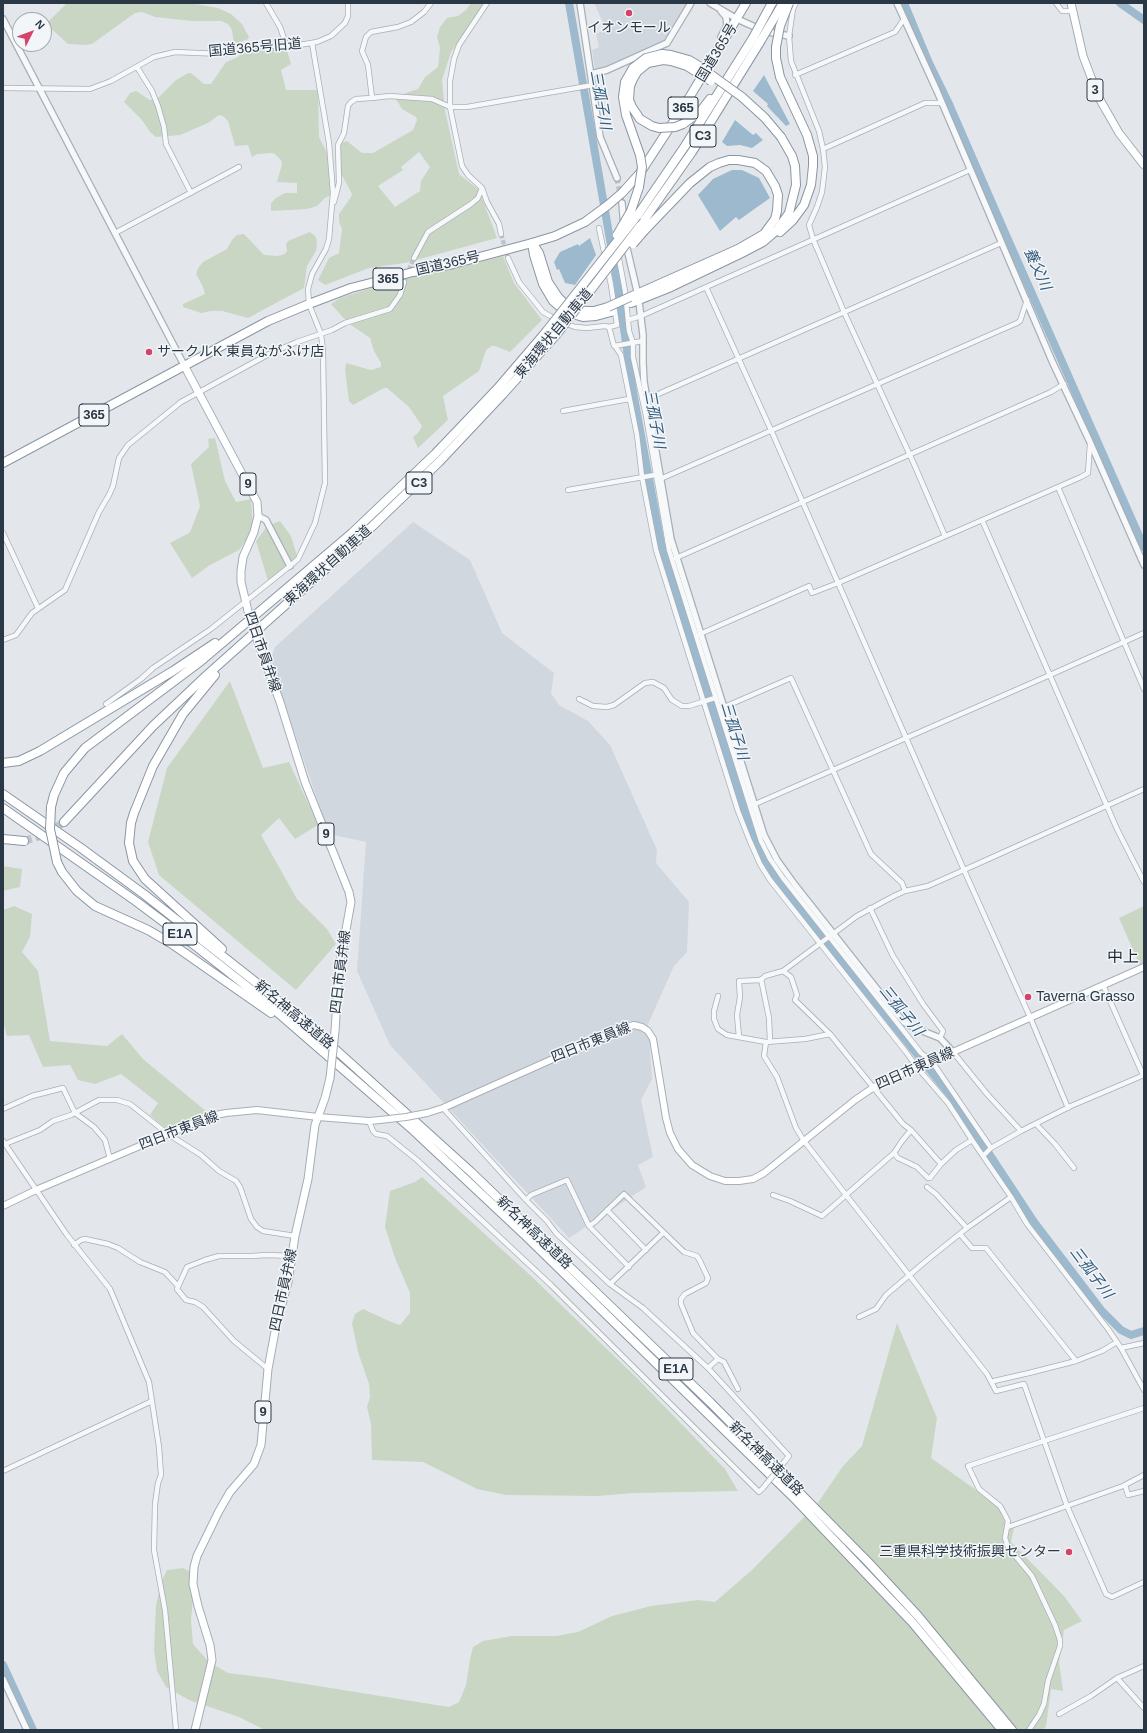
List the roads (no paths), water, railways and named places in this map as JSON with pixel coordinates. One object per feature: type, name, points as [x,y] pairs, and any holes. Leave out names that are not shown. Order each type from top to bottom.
[{"type":"highway","name":"国道365号","points":[[3,463],[185,367],[268,321],[350,288],[413,272],[453,264],[532,243],[569,230],[598,213],[622,193],[640,173],[713,60],[746,3]]},
{"type":"highway","name":"C3","points":[[634,213],[685,146],[772,3]]},
{"type":"highway","name":"C3","points":[[642,229],[692,152],[783,3]]},
{"type":"highway","points":[[532,243],[543,284],[553,301],[569,313],[583,316],[596,316],[609,309],[671,287],[787,226],[799,213],[808,195],[813,166],[813,156],[807,135],[780,77],[777,63],[776,47],[780,26],[791,6]]},
{"type":"highway","points":[[752,37],[706,104],[692,119],[683,124],[675,127],[659,128],[645,123],[635,114],[629,100],[629,93],[633,79],[642,67],[654,61],[671,61],[687,66],[716,84],[739,102],[779,138]]},
{"type":"highway","points":[[634,213],[642,167],[640,155],[626,115],[623,97],[625,82],[633,68],[646,58],[662,54],[671,55],[689,60],[742,97],[765,118],[792,156],[795,166],[795,194],[789,213],[777,230],[764,238]]},
{"type":"highway","points":[[642,229],[699,175],[719,163],[747,160],[760,166],[772,178],[778,195],[775,219],[764,238]]},
{"type":"highway","name":"東海環状自動車道","points":[[263,610],[390,499],[492,394],[575,296],[634,213]]},
{"type":"highway","name":"東海環状自動車道","points":[[270,618],[357,541],[439,462],[503,394],[570,319],[642,229]]},
{"type":"highway","points":[[3,763],[19,761],[47,748],[173,671],[263,610]]},
{"type":"highway","points":[[263,610],[201,661],[84,748],[64,773],[54,795],[51,807],[50,829],[57,862],[69,882],[90,902],[105,911],[148,930],[172,944],[272,1014],[348,1072]]},
{"type":"highway","points":[[64,822],[153,726],[270,618]]},
{"type":"highway","points":[[270,618],[206,683],[172,731],[144,785],[131,823],[129,843],[133,861],[145,879],[316,1032]]},
{"type":"highway","name":"新名神高速道路","points":[[3,794],[81,848],[213,948],[316,1032],[448,1151],[704,1397],[804,1496],[918,1616],[1012,1730]]},
{"type":"highway","name":"新名神高速道路","points":[[3,808],[137,902],[197,947],[254,992],[413,1130],[526,1236],[797,1501],[912,1622],[1002,1730]]},
{"type":"highway","points":[[3,839],[24,840]]},
{"type":"main road","name":"3","points":[[1072,7],[1083,56],[1099,98],[1119,133],[1144,165]]},
{"type":"main road","name":"四日市員弁線","points":[[185,367],[257,502],[258,516],[254,532],[243,557],[241,582],[245,603],[280,702],[304,782],[349,892],[351,902],[339,968],[330,1078],[315,1125],[308,1179],[268,1369],[262,1416],[261,1445],[258,1456],[242,1479],[230,1492],[219,1511],[194,1567],[193,1584],[210,1645],[212,1660],[210,1675],[195,1730]]},
{"type":"main road","name":"四日市東員線","points":[[3,1206],[36,1190],[211,1116],[240,1111],[257,1110],[369,1121],[427,1113],[443,1108],[620,1028],[634,1025],[642,1027],[648,1031],[653,1040],[670,1133],[678,1149],[692,1165],[710,1176],[725,1181],[753,1179],[874,1087],[916,1066],[954,1052],[1144,967]]},
{"type":"street","points":[[266,3],[280,27],[287,47]]},
{"type":"street","name":"国道365号旧道","points":[[3,88],[90,89],[111,81],[154,57],[175,52],[222,54],[260,45],[287,47],[312,43],[331,36],[345,23],[348,16],[348,3]]},
{"type":"street","points":[[372,98],[368,64],[362,50],[367,36],[371,32],[406,24],[424,12],[431,3]]},
{"type":"street","points":[[487,3],[461,41],[454,59],[450,81],[450,107],[462,166],[468,175],[482,188],[487,202],[499,224],[501,234]]},
{"type":"street","points":[[580,3],[600,136],[617,178]]},
{"type":"street","points":[[591,74],[607,70],[667,43],[691,3]]},
{"type":"street","points":[[710,3],[721,6],[737,19],[764,31],[789,36]]},
{"type":"street","points":[[767,3],[791,6],[796,3]]},
{"type":"street","points":[[897,3],[1027,300],[1052,361],[1064,384],[1144,565]]},
{"type":"street","points":[[1056,3],[1062,11],[1072,7]]},
{"type":"street","points":[[713,60],[716,47],[727,25],[726,17],[721,6]]},
{"type":"street","points":[[791,6],[789,36],[791,61],[795,75],[819,131],[825,167],[822,192],[818,207],[808,225],[844,312],[945,536]]},
{"type":"street","points":[[3,19],[185,367]]},
{"type":"street","points":[[795,75],[895,32],[904,19]]},
{"type":"street","points":[[312,43],[329,143],[333,206]]},
{"type":"street","points":[[137,67],[152,91],[164,127],[166,144],[191,193]]},
{"type":"street","points":[[106,704],[245,603],[290,566],[298,559],[315,523],[325,483],[323,351],[321,334],[310,304],[308,289],[312,274],[326,249],[329,239],[331,213],[339,183],[338,145],[344,133],[348,106],[351,102],[389,96],[432,99],[450,107],[467,106],[593,85]]},
{"type":"street","points":[[823,149],[926,103],[941,103]]},
{"type":"street","points":[[115,233],[240,167]]},
{"type":"street","points":[[628,320],[641,316],[970,170]]},
{"type":"street","points":[[414,258],[428,232],[471,204],[478,198],[482,188]]},
{"type":"street","points":[[622,203],[625,240],[637,291]]},
{"type":"street","points":[[508,258],[519,282],[543,312],[559,321],[575,326],[587,328],[617,325],[611,285],[599,228]]},
{"type":"street","points":[[615,240],[625,291],[633,357],[646,416],[655,475],[658,479],[671,539],[721,709],[752,806],[764,835],[777,860],[921,1053],[930,1060],[991,1148]]},
{"type":"street","points":[[647,399],[1001,243]]},
{"type":"street","points":[[3,640],[16,635],[32,613],[55,599],[65,590],[78,557],[113,486],[118,462],[122,452],[128,444],[138,439],[181,402],[269,354],[345,323],[390,309],[400,295],[404,282]]},
{"type":"street","points":[[706,287],[907,738],[1030,1017],[1068,1108]]},
{"type":"street","points":[[658,479],[1017,323],[1020,321],[1027,300]]},
{"type":"street","points":[[633,301],[641,316],[643,341],[642,363],[669,550],[715,698],[721,709]]},
{"type":"street","points":[[609,327],[621,355],[629,399],[638,435],[642,477],[656,550],[738,811],[760,864],[770,880],[819,943],[916,1066],[948,1103],[1011,1197],[1027,1224],[1117,1342],[1144,1390]]},
{"type":"street","points":[[616,345],[643,341]]},
{"type":"street","points":[[676,558],[1051,392],[1064,384]]},
{"type":"street","points":[[563,411],[629,399]]},
{"type":"street","points":[[700,634],[809,586],[812,593],[1088,473],[1090,442]]},
{"type":"street","points":[[568,490],[655,475]]},
{"type":"street","points":[[1058,487],[1144,689]]},
{"type":"street","points":[[258,516],[266,520],[290,566]]},
{"type":"street","points":[[982,520],[1107,806],[1144,882]]},
{"type":"street","points":[[3,533],[38,608]]},
{"type":"street","points":[[752,806],[1050,676],[1144,633]]},
{"type":"street","points":[[721,709],[791,678],[871,854],[902,883],[905,891]]},
{"type":"street","points":[[579,699],[592,706],[607,707],[614,704],[645,683],[653,682],[664,688],[676,704],[689,706],[715,698]]},
{"type":"street","points":[[739,1037],[737,1015],[740,997],[739,981],[761,980],[765,976],[783,971],[831,934],[870,908],[905,891],[928,886],[1144,789]]},
{"type":"street","points":[[870,908],[893,956],[923,1004],[943,1031],[940,1038]]},
{"type":"street","points":[[831,934],[904,1022],[940,1038],[954,1052],[987,1094],[1020,1131]]},
{"type":"street","points":[[783,971],[791,977],[797,995],[795,1000],[830,1034],[903,1124],[911,1130],[941,1164]]},
{"type":"street","points":[[761,980],[769,1018],[768,1042],[764,1056],[777,1077],[796,1128],[804,1141],[987,1374],[996,1391],[1024,1384],[1067,1506],[1106,1594],[1112,1597],[1144,1582]]},
{"type":"street","points":[[983,1156],[991,1148],[1020,1131],[1143,1075],[1103,985]]},
{"type":"street","points":[[718,996],[714,1019],[718,1028],[727,1035],[768,1042],[830,1034]]},
{"type":"street","points":[[3,1109],[32,1096],[63,1088],[76,1113],[94,1128],[105,1140],[110,1158]]},
{"type":"street","points":[[176,1730],[165,1610],[154,1550],[155,1504],[158,1483],[161,1475],[149,1382],[110,1289],[74,1245],[4,1143],[40,1130],[53,1121],[76,1113],[99,1100],[117,1100],[130,1104],[168,1134],[201,1155],[219,1171],[236,1181],[240,1187],[251,1219],[257,1227],[263,1231],[295,1236]]},
{"type":"street","points":[[369,1121],[373,1132],[387,1136],[417,1160],[534,1269],[759,1492],[789,1456],[708,1368],[643,1308],[610,1284],[556,1233],[443,1108]]},
{"type":"street","points":[[1036,1124],[1055,1144],[1074,1168]]},
{"type":"street","points":[[773,1195],[790,1200],[822,1216],[894,1154],[911,1130]]},
{"type":"street","points":[[894,1154],[898,1158],[917,1167],[928,1178],[930,1178],[941,1164],[956,1150],[972,1140]]},
{"type":"street","points":[[526,1200],[531,1195],[567,1180],[589,1226],[629,1267]]},
{"type":"street","points":[[927,1187],[936,1194],[967,1228]]},
{"type":"street","points":[[589,1226],[624,1194],[684,1252],[697,1256],[708,1278],[706,1283],[685,1294],[681,1299],[681,1304],[693,1333],[718,1359],[724,1362],[738,1389]]},
{"type":"street","points":[[859,1317],[876,1309],[886,1295],[967,1228],[1011,1197]]},
{"type":"street","points":[[607,1210],[646,1250]]},
{"type":"street","points":[[610,1284],[663,1233]]},
{"type":"street","points":[[960,1234],[972,1248],[986,1248],[1076,1361]]},
{"type":"street","points":[[74,1245],[80,1240],[85,1239],[108,1244],[118,1248],[140,1262],[165,1272],[178,1286]]},
{"type":"street","points":[[268,1369],[234,1341],[203,1307],[195,1302],[186,1300],[181,1296],[177,1289],[186,1267],[219,1256],[293,1256]]},
{"type":"street","points":[[994,1381],[1029,1374],[1076,1361],[1102,1351],[1117,1342]]},
{"type":"street","points":[[1121,1348],[1144,1343]]},
{"type":"street","points":[[708,1368],[718,1359]]},
{"type":"street","points":[[3,1471],[152,1401]]},
{"type":"street","points":[[1029,1730],[1044,1704],[1048,1681],[1060,1646],[1060,1640],[1055,1625],[1032,1576],[1008,1547],[1005,1538],[1008,1521],[1000,1506],[979,1489],[968,1466],[1144,1408]]},
{"type":"street","points":[[1008,1527],[1125,1484],[1144,1474]]},
{"type":"street","points":[[1125,1484],[1128,1495],[1144,1491]]},
{"type":"street","points":[[1059,1714],[1091,1696],[1117,1678],[1144,1666]]},
{"type":"street","points":[[1117,1678],[1144,1708]]},
{"type":"street","points":[[3,1679],[27,1730]]},
{"type":"water","points":[[764,75],[790,124],[786,126],[767,106],[768,104],[753,91]]},
{"type":"water","points":[[735,120],[753,135],[756,133],[763,140],[752,148],[740,145],[727,146],[722,142]]},
{"type":"water","points":[[732,170],[742,170],[759,178],[770,198],[739,220],[736,217],[720,231],[698,195],[713,179]]},
{"type":"water","points":[[590,238],[596,255],[575,285],[565,283],[554,262],[560,252],[578,244],[579,246]]},
{"type":"waterway","name":"三孤子川","points":[[569,3],[617,280],[633,392],[661,544],[750,829],[767,865],[828,944],[951,1096],[1034,1222],[1101,1310],[1121,1330],[1131,1335],[1144,1331]]},
{"type":"waterway","name":"養父川","points":[[904,3],[929,63],[949,104],[1144,547]]},
{"type":"waterway","points":[[1120,3],[1144,20]]},
{"type":"waterway","points":[[3,1665],[33,1730]]},
{"type":"tunnel","points":[[617,178],[622,203]]},
{"type":"tunnel","points":[[501,234],[508,258]]},
{"type":"tunnel","points":[[404,282],[414,258]]},
{"type":"tunnel","points":[[24,841],[47,834],[64,822]]},
{"type":"place","name":"イオンモール","points":[[629,13]]},
{"type":"place","name":"サークルK 東員ながふけ店","points":[[149,352]]},
{"type":"place","name":"Taverna Grasso","points":[[1028,997]]},
{"type":"place","name":"三重県科学技術振興センター","points":[[1069,1552]]},
{"type":"district","name":"中上","points":[[1123,958]]}]
